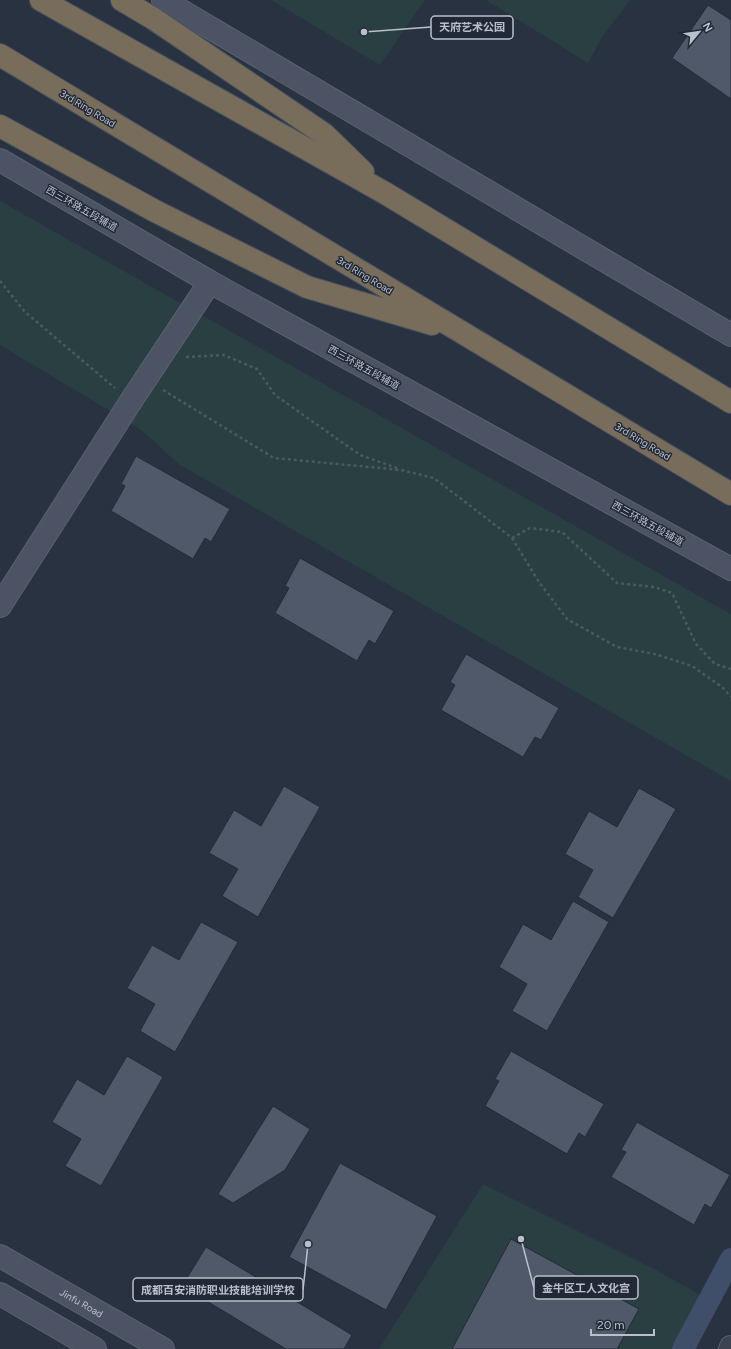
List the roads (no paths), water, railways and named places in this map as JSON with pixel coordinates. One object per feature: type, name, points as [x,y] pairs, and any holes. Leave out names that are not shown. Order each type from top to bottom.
[{"type":"highway","points":[[41,0],[385,193],[731,402]]},
{"type":"highway","points":[[122,0],[324,134],[385,193]]},
{"type":"highway","name":"3rd Ring Road","points":[[0,55],[731,494]]},
{"type":"highway","points":[[0,126],[155,211],[307,287],[463,333]]},
{"type":"main road","points":[[163,0],[731,335]]},
{"type":"main road","name":"西三环路五段辅道","points":[[0,160],[210,282],[731,569]]},
{"type":"main road","points":[[0,606],[131,401],[210,282]]},
{"type":"main road","name":"Jinfu Road","points":[[0,1256],[163,1349]]},
{"type":"main road","points":[[0,1294],[95,1349]]},
{"type":"waterway","points":[[683,1349],[731,1259]]},
{"type":"place","name":"天府艺术公园","points":[[364,32]]},
{"type":"place","name":"金牛区工人文化宫","points":[[521,1239]]},
{"type":"place","name":"成都百安消防职业技能培训学校","points":[[308,1244]]}]
